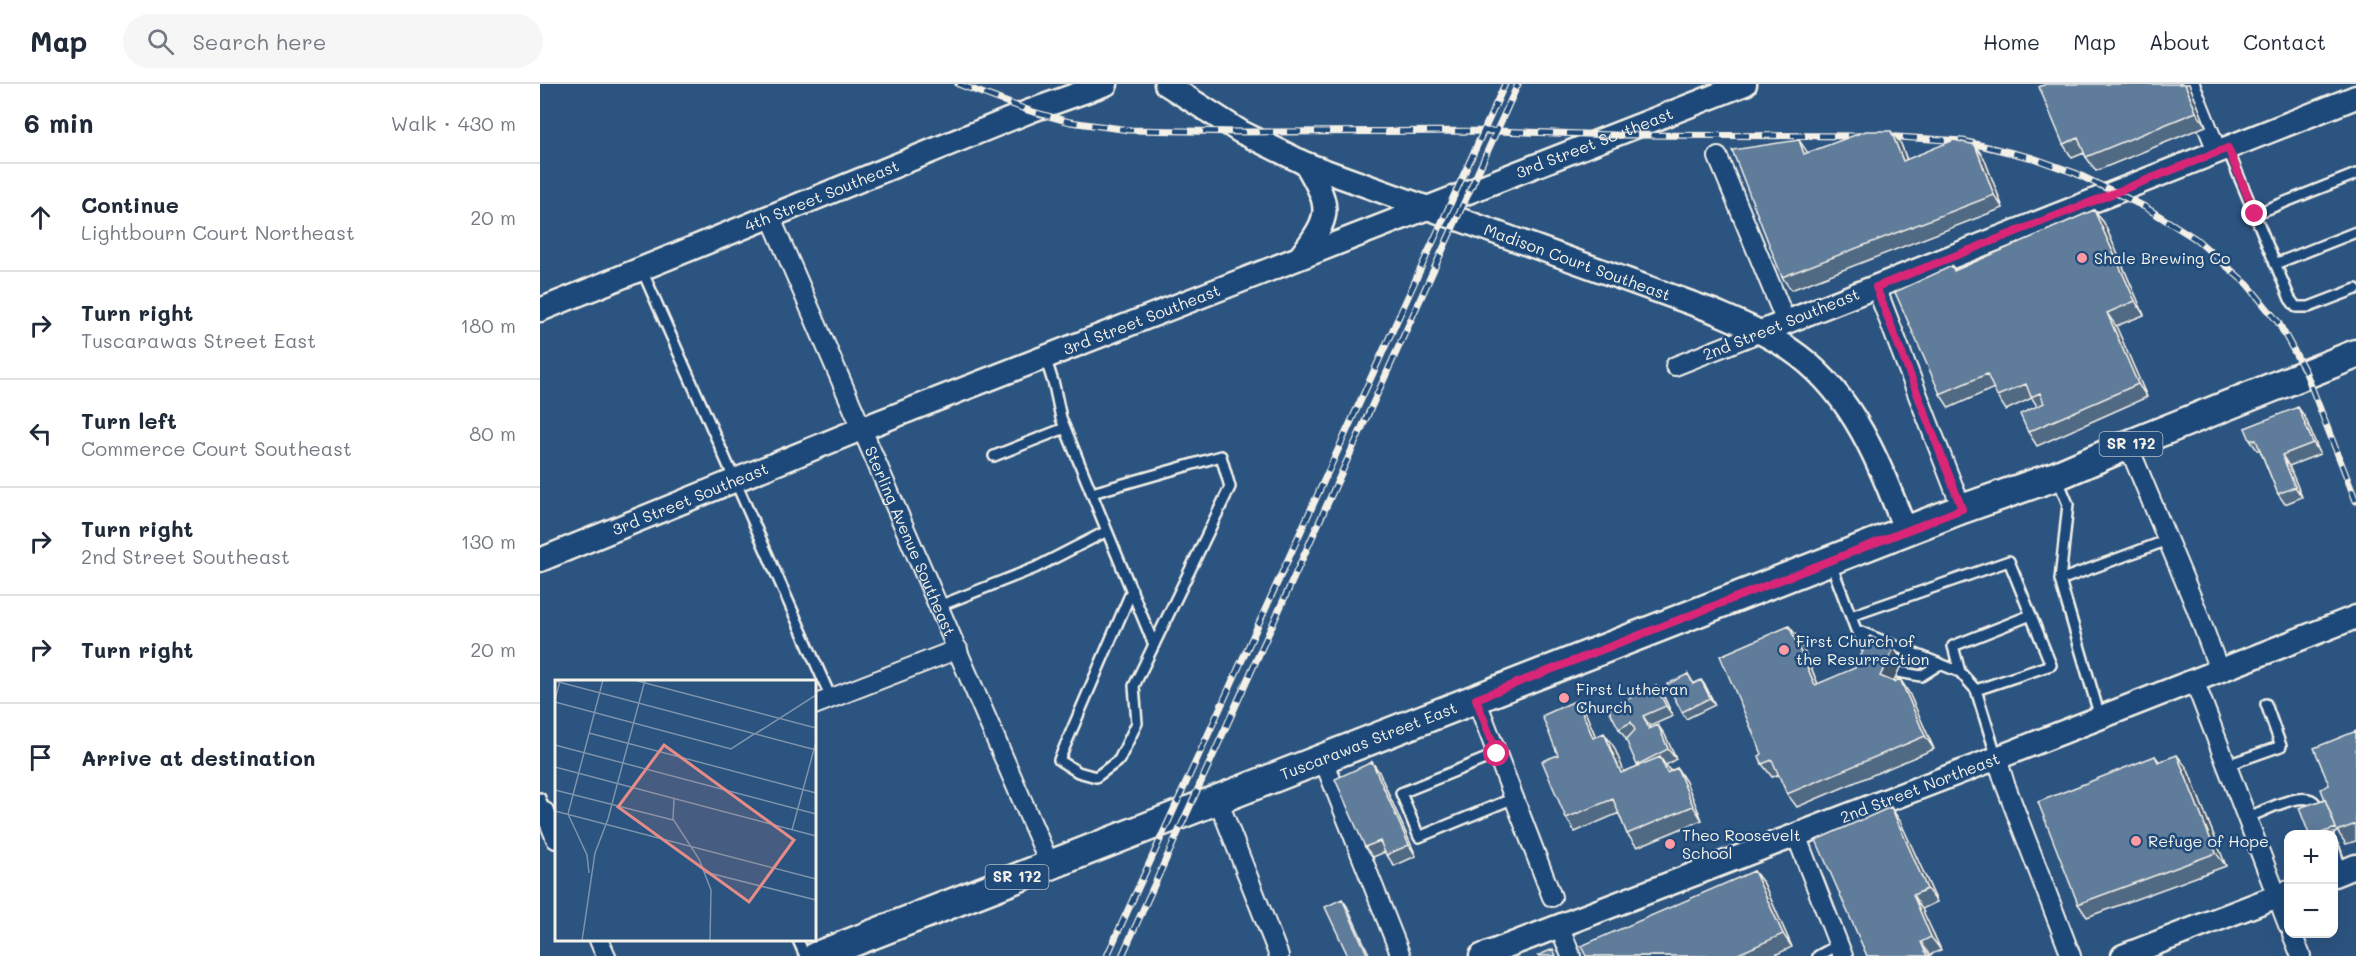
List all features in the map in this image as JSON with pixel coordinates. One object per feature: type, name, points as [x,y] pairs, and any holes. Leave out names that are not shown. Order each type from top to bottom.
[{"type":"main road","name":"Tuscarawas Street East","points":[[817,956],[1962,509],[2056,476],[2356,354]]},
{"type":"street","name":"4th Street Southeast","points":[[540,310],[1030,111],[1106,84]]},
{"type":"street","name":"Madison Court Southeast","points":[[1166,84],[1241,132],[1306,164],[1713,311],[1761,332],[1799,356],[1821,375],[1839,397],[1870,446],[1905,532]]},
{"type":"street","name":"3rd Street Southeast","points":[[540,560],[861,429],[1744,84]]},
{"type":"street","points":[[2190,84],[2222,150]]},
{"type":"street","name":"2nd Street Southeast","points":[[1675,366],[2356,97]]},
{"type":"street","points":[[1718,157],[1786,322]]},
{"type":"street","points":[[1300,257],[1320,230],[1325,212],[1322,192],[1306,164]]},
{"type":"street","name":"Sterling Avenue Southeast","points":[[770,216],[1050,865]]},
{"type":"street","points":[[1876,287],[1962,509]]},
{"type":"street","points":[[2128,445],[2196,608],[2219,670]]},
{"type":"street","name":"2nd Street Northeast","points":[[1481,956],[2356,617]]},
{"type":"street","points":[[823,702],[958,649]]},
{"type":"street","points":[[2123,956],[2283,894],[2247,818],[2194,680]]},
{"type":"street","points":[[1476,699],[1552,897]]},
{"type":"street","points":[[1997,758],[2004,784],[2071,956]]},
{"type":"street","points":[[1323,759],[1401,956]]},
{"type":"street","points":[[1218,800],[1279,956]]},
{"type":"street","points":[[545,808],[555,836]]},
{"type":"street","points":[[1796,835],[1840,951]]},
{"type":"street","points":[[1559,925],[1571,956]]},
{"type":"street","points":[[2294,938],[2301,956]]},
{"type":"street","points":[[600,941],[606,956]]},
{"type":"lane","points":[[2222,150],[2255,214],[2290,299],[2296,307],[2309,307],[2356,289]]},
{"type":"lane","points":[[2255,214],[2356,174]]},
{"type":"lane","points":[[2275,264],[2356,232]]},
{"type":"lane","points":[[641,269],[735,480],[814,680]]},
{"type":"lane","points":[[1045,357],[1065,428],[1154,645]]},
{"type":"lane","points":[[994,456],[1065,428]]},
{"type":"lane","points":[[1092,493],[1221,456],[1230,487],[1134,686],[1137,723],[1119,760],[1096,777],[1078,772],[1059,760],[1132,590]]},
{"type":"lane","points":[[2056,476],[2068,504],[2060,580],[2100,717]]},
{"type":"lane","points":[[939,606],[1035,568],[1107,531]]},
{"type":"lane","points":[[2060,580],[2157,543]]},
{"type":"lane","points":[[1830,561],[1856,630],[1875,660]]},
{"type":"lane","points":[[1851,616],[2009,561],[2051,665],[1976,690]]},
{"type":"lane","points":[[1960,672],[1953,646],[2031,615]]},
{"type":"lane","points":[[1856,630],[1960,672],[1976,690],[1997,758]]},
{"type":"lane","points":[[1898,672],[1921,676],[1940,664]]},
{"type":"lane","points":[[816,684],[823,702]]},
{"type":"lane","points":[[2227,765],[2281,746],[2266,704]]},
{"type":"lane","points":[[1497,754],[1401,793],[1419,837],[1514,798]]},
{"type":"lane","points":[[2247,818],[2295,798],[2308,798],[2316,803],[2326,830]]},
{"type":"lane","points":[[799,941],[804,956]]},
{"type":"lane","points":[[1818,956],[1840,951]]},
{"type":"building","points":[[2046,84],[2185,84],[2196,112],[2086,157],[2078,138],[2063,144],[2039,87]]},
{"type":"building","points":[[1866,131],[1891,131],[1903,161],[1954,140],[1975,145],[1994,195],[1782,277],[1732,150],[1799,140],[1804,154]]},
{"type":"building","points":[[2094,210],[2135,301],[2107,313],[2138,384],[2028,432],[2020,414],[2044,403],[2040,393],[2031,397],[2026,384],[1997,396],[1987,374],[1940,394],[1895,292],[1952,266],[1954,271]]},
{"type":"building","points":[[2298,407],[2313,443],[2282,455],[2295,487],[2278,494],[2256,440],[2250,440],[2245,428]]},
{"type":"building","points":[[1789,626],[1815,685],[1855,668],[1870,636],[1894,648],[1880,676],[1894,682],[1900,679],[1925,736],[1787,794],[1772,760],[1762,764],[1759,756],[1762,754],[1720,656]]},
{"type":"building","points":[[1688,674],[1693,684],[1701,680],[1710,698],[1682,712],[1667,684]]},
{"type":"building","points":[[1656,686],[1666,706],[1643,716],[1649,729],[1658,725],[1668,749],[1637,765],[1626,740],[1635,730],[1631,722],[1619,729],[1608,708]]},
{"type":"building","points":[[1577,700],[1593,738],[1604,733],[1621,773],[1660,757],[1667,773],[1677,768],[1693,806],[1627,834],[1613,799],[1566,818],[1542,761],[1558,755],[1542,716]]},
{"type":"building","points":[[2356,731],[2356,824],[2337,830],[2321,789],[2329,785],[2314,748]]},
{"type":"building","name":"Refuge of Hope","points":[[2177,755],[2216,853],[2078,904],[2038,802],[2155,756],[2158,762]]},
{"type":"building","points":[[1372,762],[1409,845],[1386,855],[1380,841],[1365,847],[1335,779]]},
{"type":"building","points":[[2325,799],[2336,828],[2307,830],[2299,808]]},
{"type":"building","points":[[1891,807],[1927,889],[1913,895],[1931,937],[1921,942],[1927,956],[1867,956],[1816,840]]},
{"type":"building","points":[[1754,871],[1783,934],[1734,956],[1586,956],[1581,946]]},
{"type":"building","points":[[1342,899],[1368,956],[1348,956],[1325,907]]},
{"type":"building","points":[[1553,949],[1556,956],[1537,956]]},
{"type":"railway","points":[[958,84],[1030,111],[1070,122],[1129,130],[1497,131],[1614,135],[1881,136],[1963,141],[2033,158],[2075,173],[2145,207],[2196,239],[2248,285],[2278,322],[2306,373],[2356,501]]},
{"type":"railway","points":[[1107,956],[1505,84]]},
{"type":"railway","points":[[1122,956],[1518,84]]},
{"type":"place","name":"Shale Brewing Co","points":[[2082,258]]},
{"type":"place","name":"First Church of the Resurrection","points":[[1784,650]]},
{"type":"place","name":"First Lutheran Church","points":[[1564,698]]},
{"type":"place","name":"Refuge of Hope","points":[[2136,841]]},
{"type":"place","name":"Theo Roosevelt School","points":[[1670,844]]},
{"type":"route","points":[[1497,754],[1476,699],[1962,509],[1876,287],[2228,148],[2255,214]]}]
